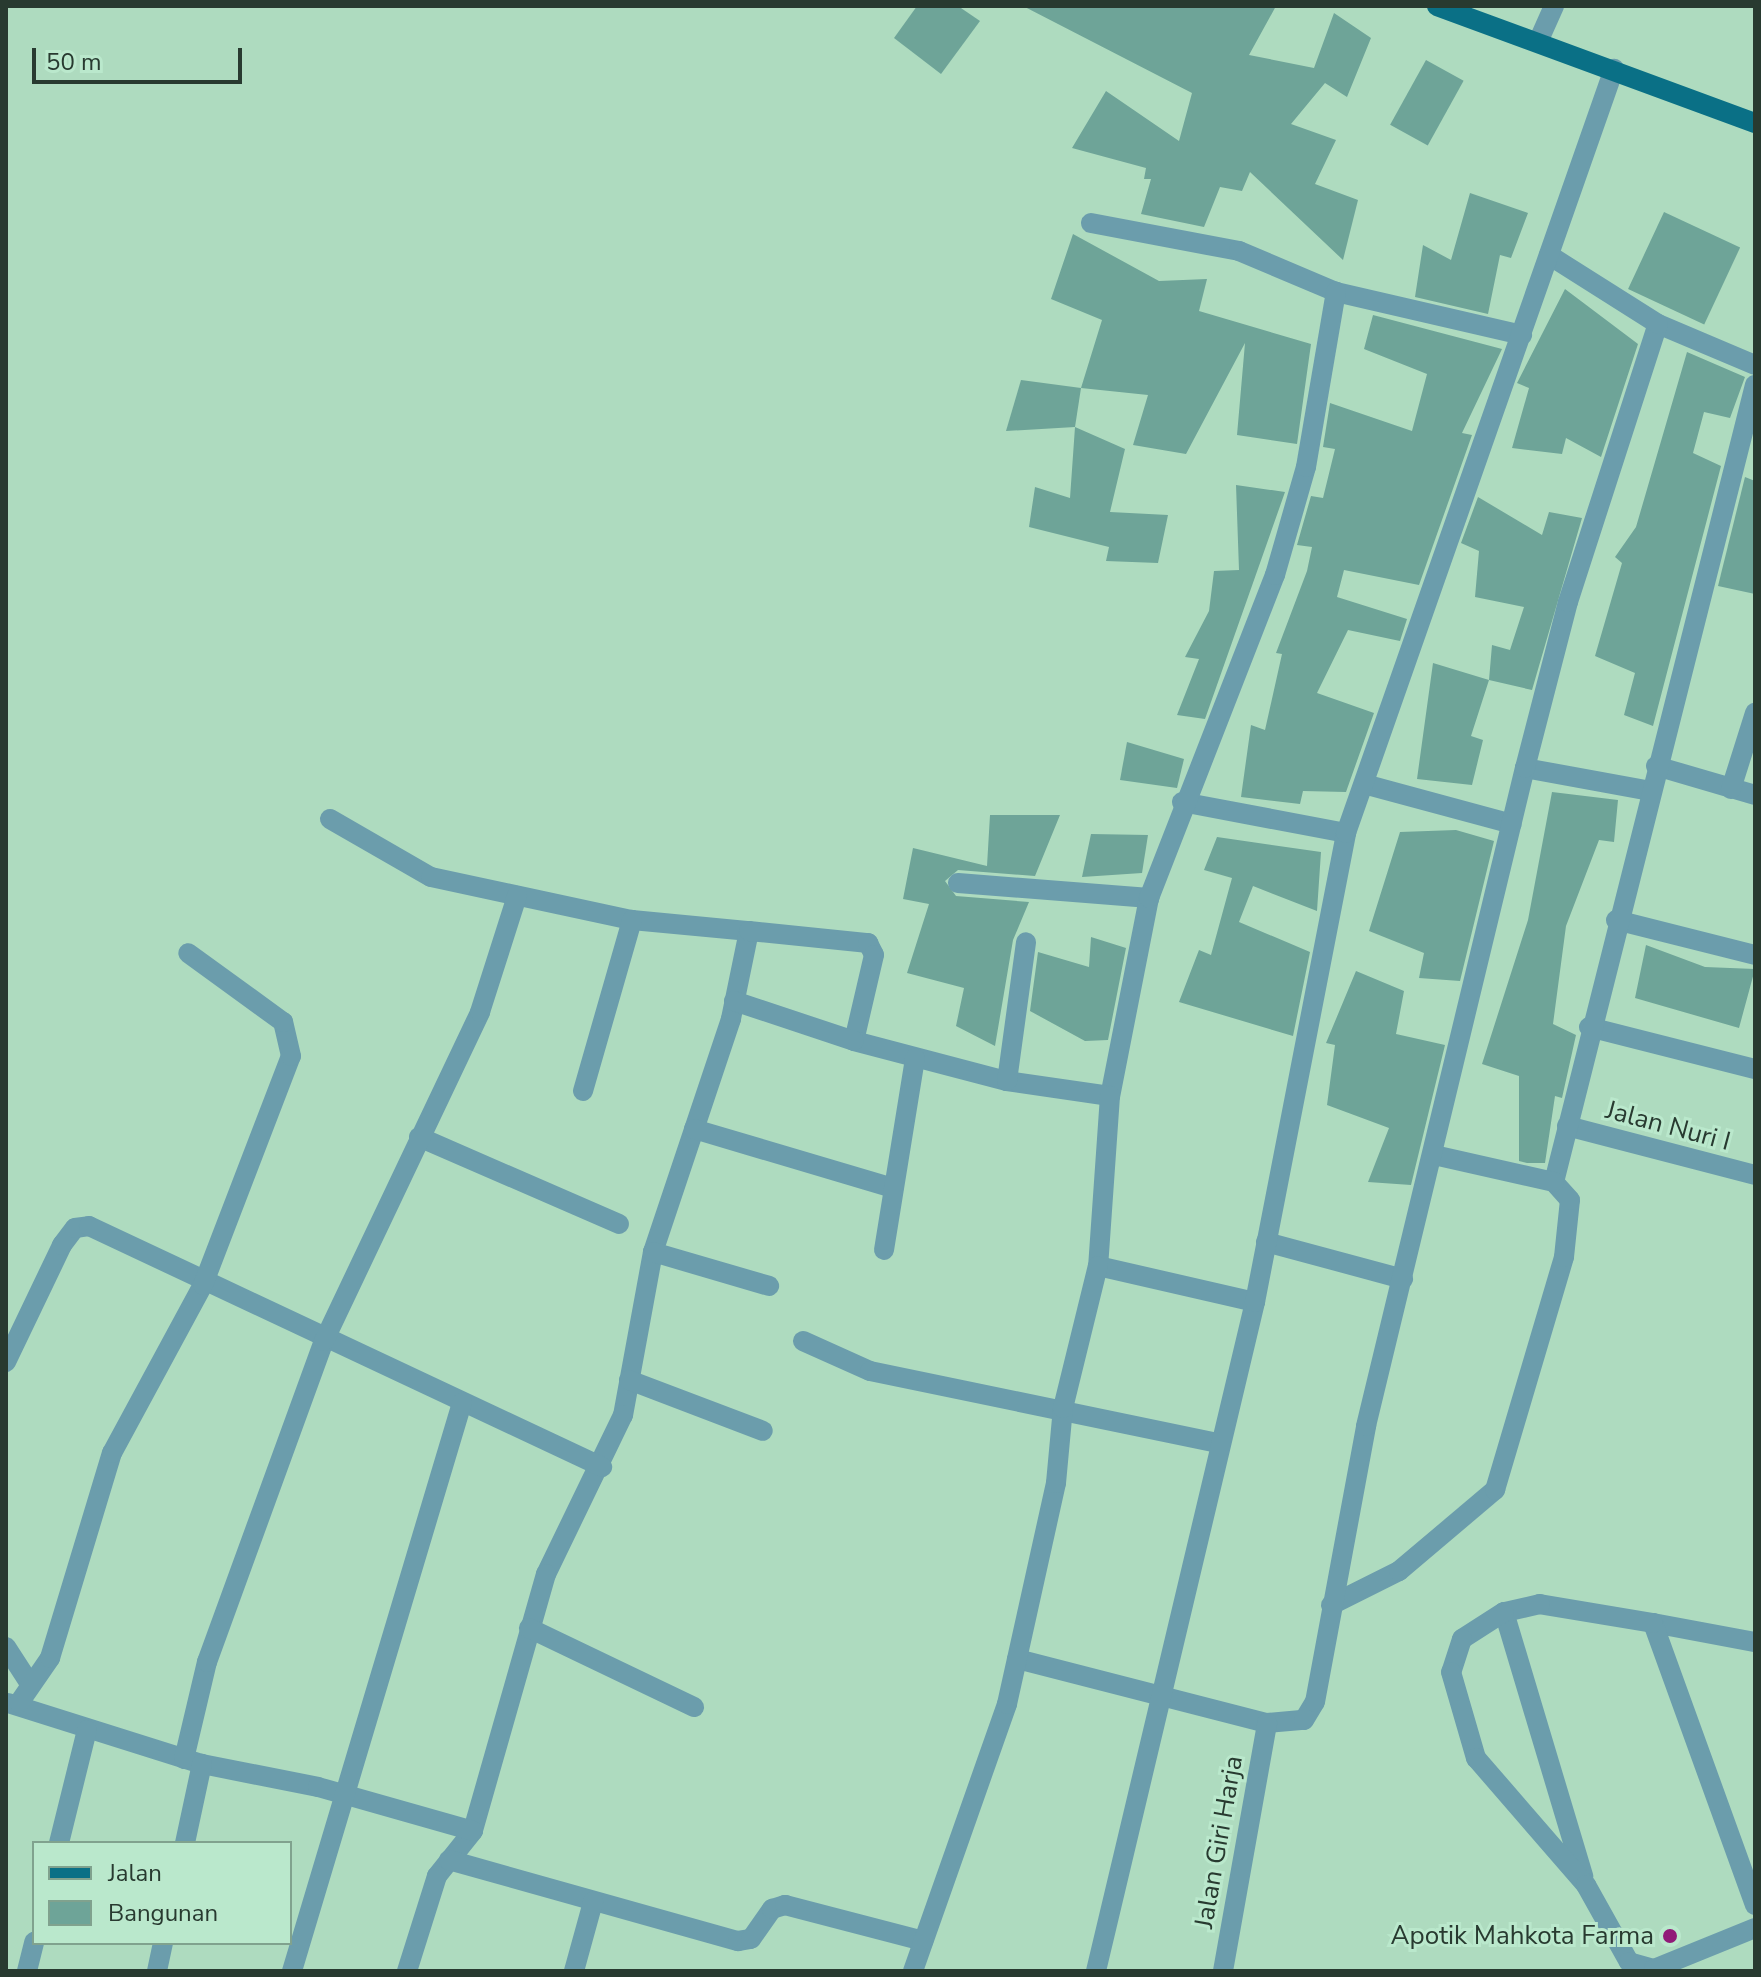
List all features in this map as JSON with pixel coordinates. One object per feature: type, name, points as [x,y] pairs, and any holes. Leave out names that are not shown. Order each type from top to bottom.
[{"type":"main road","points":[[1437,6],[1755,123]]},
{"type":"street","points":[[1538,42],[1554,6]]},
{"type":"street","points":[[1096,1971],[1218,1443],[1255,1302],[1346,833],[1614,69]]},
{"type":"street","points":[[1091,223],[1239,251],[1336,292],[1522,335]]},
{"type":"street","points":[[1549,255],[1658,324],[1755,365]]},
{"type":"street","points":[[913,1971],[1017,1659],[1056,1483],[1063,1408],[1098,1266],[1110,1096],[1149,898],[1182,802],[1275,575],[1306,467],[1336,292]]},
{"type":"street","points":[[1017,1659],[1267,1723],[1304,1720],[1315,1702],[1331,1605],[1403,1279],[1525,768],[1568,602],[1658,324]]},
{"type":"street","points":[[1554,1182],[1589,1027],[1755,385]]},
{"type":"street","points":[[1731,789],[1755,713]]},
{"type":"street","points":[[1656,766],[1755,795]]},
{"type":"street","points":[[1525,768],[1650,791]]},
{"type":"street","points":[[1364,784],[1512,824]]},
{"type":"street","points":[[1182,802],[1346,833]]},
{"type":"street","points":[[330,819],[431,877],[632,920],[868,943],[874,955],[854,1041]]},
{"type":"street","points":[[958,883],[1149,898]]},
{"type":"street","points":[[185,1841],[207,1662],[324,1341],[480,1012],[517,896]]},
{"type":"street","points":[[583,1091],[632,920]]},
{"type":"street","points":[[1616,920],[1755,955]]},
{"type":"street","points":[[407,1971],[449,1860],[473,1831],[546,1574],[602,1467],[629,1380],[653,1252],[734,1001],[749,931]]},
{"type":"street","points":[[1007,1081],[1026,942]]},
{"type":"street","points":[[188,953],[283,1022],[292,1046],[285,1083],[203,1285],[112,1453],[66,1617],[30,1684],[12,1703],[87,1730],[193,1761],[473,1831]]},
{"type":"street","points":[[734,1001],[915,1058],[1007,1081],[1110,1096]]},
{"type":"street","points":[[1589,1027],[1755,1069]]},
{"type":"street","points":[[884,1250],[915,1058]]},
{"type":"street","name":"Jalan Nuri I","points":[[1567,1126],[1755,1175]]},
{"type":"street","points":[[694,1129],[893,1188]]},
{"type":"street","points":[[419,1137],[619,1224]]},
{"type":"street","points":[[1331,1605],[1399,1571],[1495,1490],[1564,1257],[1570,1200],[1554,1182],[1434,1155]]},
{"type":"street","points":[[6,1362],[75,1228],[89,1226],[203,1285],[602,1467]]},
{"type":"street","points":[[1266,1242],[1403,1279]]},
{"type":"street","points":[[653,1252],[769,1286]]},
{"type":"street","points":[[1098,1266],[1255,1302]]},
{"type":"street","points":[[803,1341],[870,1371],[1063,1408],[1218,1443]]},
{"type":"street","points":[[629,1380],[763,1431]]},
{"type":"street","points":[[292,1971],[341,1796],[462,1403]]},
{"type":"street","points":[[1755,1642],[1574,1606],[1504,1612],[1462,1639],[1451,1672],[1455,1696],[1476,1758],[1586,1885],[1637,1968],[1654,1969],[1755,1928]]},
{"type":"street","points":[[1504,1612],[1586,1885]]},
{"type":"street","points":[[1653,1623],[1755,1905]]},
{"type":"street","points":[[529,1628],[694,1707]]},
{"type":"street","points":[[6,1647],[30,1684]]},
{"type":"street","name":"Jalan Giri Harja","points":[[1223,1971],[1267,1723]]},
{"type":"street","points":[[59,1841],[87,1730]]},
{"type":"street","points":[[449,1860],[738,1941],[751,1939],[772,1909],[785,1905],[923,1941]]},
{"type":"street","points":[[574,1971],[593,1902]]},
{"type":"street","points":[[27,1971],[33,1945]]},
{"type":"street","points":[[157,1971],[163,1945]]},
{"type":"building","points":[[917,6],[958,6],[980,21],[941,74],[894,38]]},
{"type":"building","points":[[1023,6],[1276,6],[1249,55],[1314,68],[1334,13],[1371,38],[1347,97],[1325,83],[1291,124],[1336,140],[1315,184],[1358,200],[1343,260],[1250,172],[1242,191],[1220,187],[1204,227],[1141,214],[1151,179],[1144,179],[1146,168],[1072,148],[1106,91],[1179,141],[1192,93]]},
{"type":"building","points":[[1426,60],[1464,81],[1428,146],[1390,125]]},
{"type":"building","points":[[1470,193],[1528,213],[1511,258],[1500,255],[1488,314],[1415,297],[1423,245],[1451,260]]},
{"type":"building","points":[[1664,212],[1740,247],[1704,325],[1628,289]]},
{"type":"building","points":[[1073,234],[1159,281],[1207,279],[1199,311],[1311,344],[1297,444],[1237,435],[1245,343],[1186,454],[1133,445],[1148,395],[1081,388],[1102,320],[1051,299]]},
{"type":"building","points":[[1565,289],[1638,344],[1601,457],[1566,438],[1562,454],[1512,448],[1529,388],[1517,383]]},
{"type":"building","points":[[1373,315],[1502,349],[1462,433],[1472,435],[1419,585],[1344,570],[1337,597],[1407,619],[1400,641],[1348,630],[1317,693],[1374,713],[1346,792],[1303,791],[1300,804],[1241,797],[1251,725],[1265,730],[1282,654],[1276,653],[1307,571],[1312,547],[1297,545],[1311,496],[1323,498],[1335,449],[1323,447],[1330,403],[1412,431],[1427,374],[1364,349]]},
{"type":"building","points":[[1687,352],[1745,377],[1730,418],[1704,412],[1693,453],[1721,466],[1653,726],[1624,715],[1635,673],[1595,656],[1622,563],[1615,557],[1636,527]]},
{"type":"building","points":[[1021,380],[1081,388],[1075,427],[1006,431]]},
{"type":"building","points":[[1075,427],[1125,449],[1110,512],[1168,515],[1158,563],[1106,561],[1109,547],[1029,527],[1035,487],[1070,498]]},
{"type":"building","points":[[1745,477],[1755,481],[1755,594],[1718,586]]},
{"type":"building","points":[[1236,485],[1285,492],[1205,719],[1177,715],[1199,659],[1185,657],[1209,611],[1214,571],[1239,570]]},
{"type":"building","points":[[1478,497],[1542,535],[1549,512],[1582,518],[1532,690],[1489,680],[1492,645],[1510,650],[1524,607],[1475,597],[1479,551],[1461,543]]},
{"type":"building","points":[[1433,663],[1489,680],[1471,736],[1483,740],[1472,785],[1417,779]]},
{"type":"building","points":[[1127,742],[1184,759],[1177,788],[1120,780]]},
{"type":"building","points":[[1552,792],[1618,800],[1614,842],[1599,840],[1566,926],[1553,1024],[1576,1035],[1562,1098],[1555,1096],[1545,1163],[1527,1163],[1519,1161],[1519,1076],[1482,1064],[1528,920]]},
{"type":"building","points":[[990,815],[1060,815],[1035,876],[958,870],[945,881],[956,896],[1029,902],[1013,940],[995,1046],[956,1026],[964,988],[907,973],[929,904],[903,899],[913,848],[987,866]]},
{"type":"building","points":[[1456,830],[1494,841],[1460,981],[1419,978],[1424,953],[1369,931],[1400,832]]},
{"type":"building","points":[[1091,834],[1148,835],[1142,873],[1082,877]]},
{"type":"building","points":[[1217,837],[1321,852],[1317,911],[1253,886],[1239,922],[1310,952],[1293,1036],[1179,1002],[1199,950],[1211,955],[1232,878],[1204,870]]},
{"type":"building","points":[[1091,937],[1126,948],[1108,1040],[1085,1041],[1030,1011],[1038,952],[1089,967]]},
{"type":"building","points":[[1646,945],[1705,967],[1755,969],[1739,1028],[1635,998]]},
{"type":"building","points":[[1356,971],[1404,991],[1396,1034],[1445,1045],[1411,1185],[1368,1182],[1389,1128],[1327,1105],[1335,1045],[1326,1043]]},
{"type":"place","name":"Apotik Mahkota Farma","points":[[1670,1936]]}]
